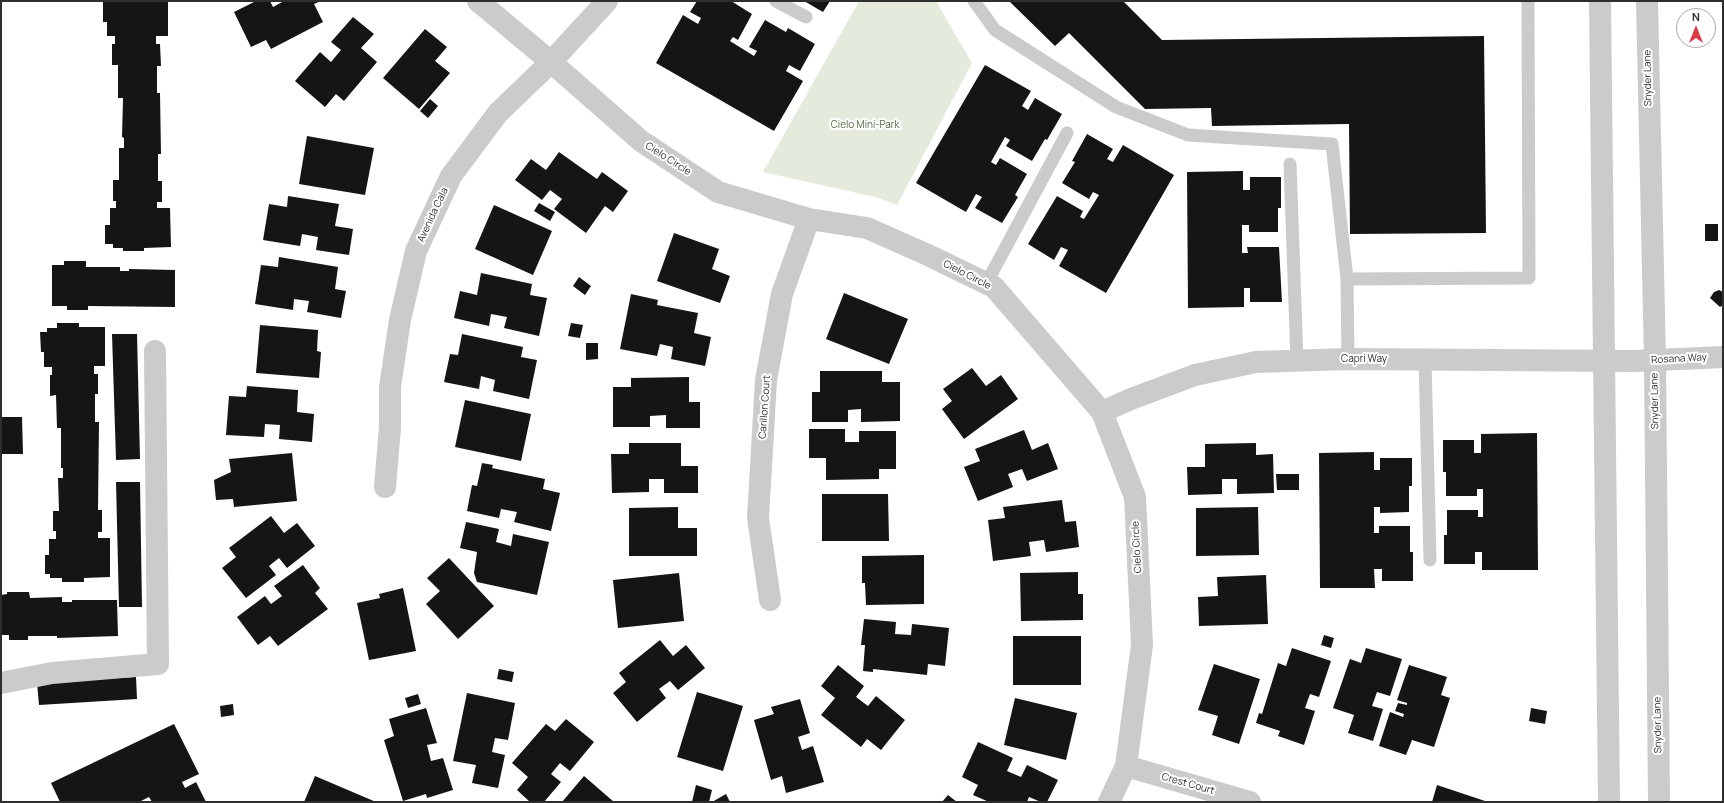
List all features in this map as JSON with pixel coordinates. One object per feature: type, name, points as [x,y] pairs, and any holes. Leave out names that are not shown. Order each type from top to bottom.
[{"type":"street","name":"Cielo Circle","points":[[478,1],[551,62],[641,141],[718,192],[809,219],[867,228],[928,255],[994,287],[1102,412],[1135,497],[1142,645],[1126,766],[1109,802]]},
{"type":"street","name":"Avenida Cala","points":[[385,487],[390,427],[390,387],[400,320],[416,251],[451,176],[498,113],[551,62],[607,1]]},
{"type":"street","points":[[1600,1],[1609,802]]},
{"type":"street","name":"Snyder Lane","points":[[1647,1],[1644,360],[1658,802]]},
{"type":"street","name":"Carillon Court","points":[[770,600],[758,518],[766,380],[782,294],[809,219]]},
{"type":"street","points":[[1,683],[52,673],[158,664],[155,351]]},
{"type":"street","name":"Rosana Way","points":[[1644,360],[1723,357]]},
{"type":"street","name":"Capri Way","points":[[1102,412],[1131,399],[1195,375],[1256,362],[1348,358],[1644,360]]},
{"type":"street","name":"Crest Court","points":[[1126,766],[1250,802]]},
{"type":"lane","points":[[776,1],[806,17]]},
{"type":"lane","points":[[974,1],[994,30],[1116,107],[1188,135],[1332,144],[1347,279],[1348,358]]},
{"type":"lane","points":[[1347,279],[1529,278],[1528,1]]},
{"type":"lane","points":[[986,284],[1068,133]]},
{"type":"lane","points":[[1290,164],[1297,361]]},
{"type":"lane","points":[[1425,359],[1430,560]]},
{"type":"green space","name":"Cielo Mini-Park","points":[[859,1],[936,1],[972,63],[897,205],[875,197],[763,172]]},
{"type":"building","points":[[168,1],[168,36],[156,36],[156,44],[160,44],[161,66],[157,66],[157,93],[160,93],[161,154],[158,154],[158,181],[162,181],[162,202],[157,202],[157,208],[170,208],[171,247],[144,248],[144,251],[123,251],[123,248],[113,248],[113,244],[105,244],[105,225],[110,225],[110,208],[116,208],[116,201],[113,201],[113,180],[119,180],[119,148],[124,148],[124,138],[122,137],[123,98],[118,98],[118,65],[112,65],[112,44],[115,44],[115,36],[107,36],[107,22],[103,22],[103,2]]},
{"type":"building","points":[[256,1],[270,1],[273,7],[284,1],[321,1],[314,4],[323,22],[271,49],[266,40],[251,47],[234,12]]},
{"type":"building","points":[[697,1],[731,1],[752,14],[738,40],[733,37],[730,41],[754,56],[757,51],[749,47],[765,20],[786,32],[788,28],[815,44],[800,71],[789,65],[786,71],[803,81],[774,131],[656,63],[683,15],[698,24],[701,18],[690,12]]},
{"type":"building","points":[[804,1],[830,1],[823,12]]},
{"type":"building","points":[[1009,1],[1123,1],[1162,40],[1484,36],[1486,233],[1350,234],[1349,124],[1212,126],[1211,108],[1145,109],[1069,33],[1055,46]]},
{"type":"building","points":[[353,17],[374,34],[361,48],[377,62],[344,101],[336,94],[325,107],[295,81],[320,52],[331,62],[341,50],[331,42]]},
{"type":"building","points":[[425,29],[447,47],[435,61],[450,73],[419,109],[383,78]]},
{"type":"building","points":[[985,65],[1031,91],[1022,106],[1028,110],[1035,98],[1062,114],[1047,140],[1045,139],[1032,161],[1006,146],[1010,140],[1005,137],[991,162],[996,165],[1000,158],[1027,174],[1015,195],[1018,197],[1002,223],[975,208],[982,197],[976,194],[966,212],[916,183]]},
{"type":"building","points":[[430,99],[438,106],[428,118],[420,111]]},
{"type":"building","points":[[1087,134],[1113,149],[1107,159],[1113,162],[1123,145],[1174,175],[1106,293],[1059,266],[1068,250],[1061,247],[1054,260],[1028,244],[1057,196],[1083,211],[1080,217],[1084,219],[1099,195],[1093,192],[1089,199],[1062,183],[1075,162],[1072,161]]},
{"type":"building","points":[[307,136],[374,148],[365,195],[299,184]]},
{"type":"building","points":[[559,152],[597,179],[602,172],[628,191],[613,212],[605,206],[586,233],[554,209],[562,199],[550,190],[542,200],[515,180],[531,159],[546,170]]},
{"type":"building","points":[[1243,171],[1243,190],[1250,190],[1250,177],[1281,177],[1281,208],[1278,208],[1278,232],[1249,232],[1249,225],[1242,225],[1242,253],[1248,253],[1247,247],[1279,247],[1282,302],[1250,302],[1250,288],[1244,288],[1244,307],[1188,308],[1187,172]]},
{"type":"building","points":[[288,196],[339,204],[335,226],[353,229],[349,255],[316,250],[318,237],[302,234],[300,246],[263,240],[269,204],[287,207]]},
{"type":"building","points":[[539,203],[555,212],[550,221],[534,211]]},
{"type":"building","points":[[494,205],[552,231],[533,275],[475,249]]},
{"type":"building","points":[[1705,224],[1718,224],[1718,241],[1705,241]]},
{"type":"building","points":[[674,233],[719,249],[712,269],[730,276],[720,303],[657,281]]},
{"type":"building","points":[[279,257],[338,267],[335,289],[346,291],[341,318],[307,312],[309,301],[294,299],[293,310],[255,304],[261,265],[278,267]]},
{"type":"building","points":[[64,261],[86,261],[86,267],[120,267],[120,271],[129,271],[129,269],[175,270],[175,307],[88,306],[88,310],[67,310],[67,306],[52,306],[52,265],[64,265]]},
{"type":"building","points":[[481,273],[532,284],[530,295],[547,298],[539,336],[504,328],[507,317],[491,314],[489,326],[454,318],[460,291],[477,295]]},
{"type":"building","points":[[579,277],[591,286],[585,295],[573,286]]},
{"type":"building","points":[[1719,290],[1723,292],[1723,305],[1720,307],[1710,298],[1714,292]]},
{"type":"building","points":[[844,293],[908,319],[889,364],[826,339]]},
{"type":"building","points":[[631,294],[658,300],[657,305],[698,313],[694,333],[711,337],[705,366],[671,359],[673,347],[660,344],[657,356],[620,349]]},
{"type":"building","points":[[57,323],[79,323],[79,327],[105,327],[105,366],[94,366],[94,374],[98,374],[98,394],[95,394],[95,422],[99,422],[98,510],[102,510],[102,532],[98,532],[98,538],[110,538],[110,577],[84,578],[84,582],[62,582],[62,578],[50,578],[50,574],[45,574],[45,555],[49,555],[49,539],[56,539],[56,531],[53,531],[53,511],[59,511],[58,478],[63,478],[63,468],[61,468],[61,428],[57,428],[56,395],[50,396],[50,375],[52,375],[52,367],[44,367],[44,352],[41,352],[40,332],[47,332],[47,328],[57,328]]},
{"type":"building","points":[[571,323],[583,325],[580,338],[568,336]]},
{"type":"building","points":[[260,325],[318,330],[317,351],[321,352],[319,378],[256,373]]},
{"type":"building","points":[[112,334],[137,334],[140,459],[116,460]]},
{"type":"building","points":[[462,334],[523,347],[521,357],[537,360],[529,399],[493,391],[495,380],[481,376],[479,389],[444,382],[450,354],[458,355]]},
{"type":"building","points":[[586,343],[598,343],[598,359],[586,360]]},
{"type":"building","points":[[972,368],[986,386],[1001,375],[1018,399],[964,439],[942,409],[952,401],[943,389]]},
{"type":"building","points":[[820,371],[882,371],[882,382],[900,382],[900,421],[861,422],[861,409],[848,410],[848,422],[812,422],[812,392],[820,392]]},
{"type":"building","points":[[689,377],[689,402],[700,402],[700,428],[666,428],[666,415],[650,416],[650,427],[613,427],[613,387],[631,387],[631,378]]},
{"type":"building","points":[[247,386],[298,390],[297,412],[314,414],[312,442],[279,439],[280,425],[265,424],[264,437],[226,435],[229,396],[246,397]]},
{"type":"building","points":[[465,400],[531,414],[521,461],[455,447]]},
{"type":"building","points":[[1,417],[22,417],[23,454],[1,454]]},
{"type":"building","points":[[809,429],[845,429],[845,442],[859,442],[859,431],[896,431],[896,469],[879,469],[879,479],[826,480],[826,458],[809,458]]},
{"type":"building","points":[[1024,430],[1032,450],[1048,443],[1058,469],[1027,481],[1022,469],[1008,474],[1013,487],[978,501],[964,467],[980,461],[975,449]]},
{"type":"building","points":[[1537,433],[1538,570],[1482,570],[1482,552],[1475,552],[1475,564],[1444,564],[1444,535],[1447,535],[1447,510],[1478,510],[1478,517],[1483,517],[1483,489],[1477,489],[1477,496],[1446,496],[1446,472],[1443,472],[1443,440],[1474,440],[1474,453],[1481,453],[1481,434]]},
{"type":"building","points":[[629,443],[681,443],[681,466],[698,466],[698,493],[664,493],[664,479],[649,479],[649,492],[612,493],[611,454],[629,454]]},
{"type":"building","points":[[1256,443],[1256,455],[1273,454],[1274,493],[1237,494],[1237,479],[1222,479],[1222,494],[1188,495],[1187,467],[1205,467],[1205,444]]},
{"type":"building","points":[[1374,452],[1374,470],[1380,470],[1380,458],[1412,458],[1412,486],[1409,486],[1409,512],[1380,513],[1380,507],[1374,507],[1374,533],[1379,533],[1379,526],[1410,526],[1410,552],[1413,552],[1413,581],[1382,581],[1382,569],[1374,569],[1375,588],[1320,588],[1319,453]]},
{"type":"building","points":[[292,453],[297,501],[234,507],[233,499],[216,500],[214,480],[231,472],[229,459]]},
{"type":"building","points":[[482,463],[493,465],[492,468],[545,479],[543,489],[560,493],[551,531],[514,522],[517,512],[501,509],[499,518],[467,511],[472,485],[477,486]]},
{"type":"building","points":[[1276,474],[1299,474],[1299,490],[1277,490]]},
{"type":"building","points":[[116,482],[140,482],[142,607],[119,607]]},
{"type":"building","points":[[822,494],[888,494],[889,541],[822,541]]},
{"type":"building","points":[[1062,500],[1065,522],[1076,521],[1079,547],[1046,552],[1044,540],[1029,542],[1031,556],[993,561],[988,520],[1005,518],[1003,507]]},
{"type":"building","points":[[678,507],[678,528],[697,528],[697,556],[629,556],[629,508]]},
{"type":"building","points":[[1258,507],[1259,555],[1196,556],[1196,508]]},
{"type":"building","points":[[271,516],[284,533],[297,523],[315,546],[287,568],[279,558],[269,566],[276,575],[246,598],[222,568],[236,557],[229,548]]},
{"type":"building","points":[[466,522],[499,529],[496,542],[511,546],[513,534],[549,542],[537,595],[477,582],[474,573],[477,552],[460,548]]},
{"type":"building","points":[[924,555],[924,604],[866,605],[865,583],[862,583],[862,556]]},
{"type":"building","points":[[449,558],[494,606],[458,639],[426,604],[440,591],[427,578]]},
{"type":"building","points":[[303,565],[320,588],[315,593],[328,609],[278,646],[270,636],[258,645],[237,617],[265,596],[271,604],[282,596],[274,586]]},
{"type":"building","points":[[1078,572],[1078,594],[1083,594],[1083,620],[1021,621],[1020,573]]},
{"type":"building","points":[[679,573],[684,621],[618,628],[613,580]]},
{"type":"building","points":[[1266,575],[1268,624],[1199,626],[1198,597],[1218,596],[1217,577]]},
{"type":"building","points":[[403,588],[416,651],[369,660],[357,603],[380,598],[379,594]]},
{"type":"building","points":[[7,592],[29,592],[30,598],[62,597],[62,602],[72,602],[72,600],[117,600],[118,636],[57,638],[57,636],[28,636],[28,640],[9,640],[9,635],[1,635],[1,595],[7,594]]},
{"type":"building","points":[[864,619],[896,622],[895,634],[911,635],[912,624],[949,628],[945,666],[928,664],[927,675],[873,669],[873,672],[863,671],[865,645],[861,645]]},
{"type":"building","points":[[1324,635],[1334,638],[1331,648],[1321,645]]},
{"type":"building","points":[[1013,636],[1081,636],[1081,685],[1013,685]]},
{"type":"building","points":[[660,640],[673,656],[686,645],[705,668],[678,690],[670,681],[659,689],[666,698],[637,722],[613,693],[626,682],[619,673]]},
{"type":"building","points":[[1292,648],[1331,661],[1319,697],[1310,694],[1305,708],[1315,711],[1304,745],[1278,736],[1280,731],[1256,723],[1259,713],[1262,714],[1278,663],[1286,666]]},
{"type":"building","points":[[1366,648],[1402,659],[1390,696],[1377,692],[1372,706],[1383,709],[1373,741],[1348,733],[1354,715],[1333,708],[1350,659],[1361,663]]},
{"type":"building","points":[[1214,664],[1260,679],[1239,744],[1212,735],[1218,716],[1198,710]]},
{"type":"building","points":[[838,665],[864,686],[856,697],[868,706],[876,696],[905,720],[881,750],[867,739],[861,747],[821,715],[835,698],[821,686]]},
{"type":"building","points":[[1409,665],[1447,677],[1441,695],[1450,698],[1434,747],[1412,740],[1406,755],[1379,746],[1390,712],[1403,717],[1404,714],[1395,711],[1398,703],[1407,705],[1407,703],[1397,700]]},
{"type":"building","points":[[499,669],[514,672],[512,682],[497,679]]},
{"type":"building","points":[[136,677],[137,699],[39,705],[37,683]]},
{"type":"building","points":[[697,692],[743,706],[723,771],[677,757]]},
{"type":"building","points":[[467,693],[515,703],[508,740],[495,738],[492,752],[505,755],[498,788],[472,783],[476,765],[453,761]]},
{"type":"building","points":[[418,694],[421,704],[408,708],[405,698]]},
{"type":"building","points":[[1015,698],[1077,713],[1066,760],[1004,745]]},
{"type":"building","points":[[800,699],[810,733],[798,737],[802,750],[813,746],[824,782],[786,793],[782,776],[771,780],[754,720],[774,714],[771,707]]},
{"type":"building","points":[[233,704],[234,715],[221,717],[220,706]]},
{"type":"building","points":[[426,708],[437,743],[427,745],[431,761],[443,758],[453,790],[427,798],[426,794],[403,801],[384,740],[394,736],[389,719]]},
{"type":"building","points":[[1531,708],[1547,711],[1545,724],[1529,721]]},
{"type":"building","points":[[566,719],[594,742],[570,771],[560,763],[551,774],[561,782],[544,802],[530,802],[517,790],[528,777],[512,763],[546,724],[555,731]]},
{"type":"building","points":[[174,724],[199,774],[182,782],[185,788],[196,782],[206,802],[152,802],[149,797],[139,802],[60,802],[51,783]]},
{"type":"building","points":[[978,742],[1013,758],[1007,771],[1021,777],[1027,765],[1058,780],[1047,802],[1041,802],[1029,797],[1027,802],[989,802],[973,795],[978,785],[962,777]]},
{"type":"building","points":[[315,776],[376,802],[304,802]]},
{"type":"building","points":[[584,776],[614,802],[562,802]]},
{"type":"building","points":[[696,785],[712,790],[709,802],[692,802]]},
{"type":"building","points":[[1437,785],[1488,802],[1432,802]]},
{"type":"building","points":[[726,794],[730,802],[712,802]]},
{"type":"building","points":[[948,795],[957,802],[942,802]]}]
